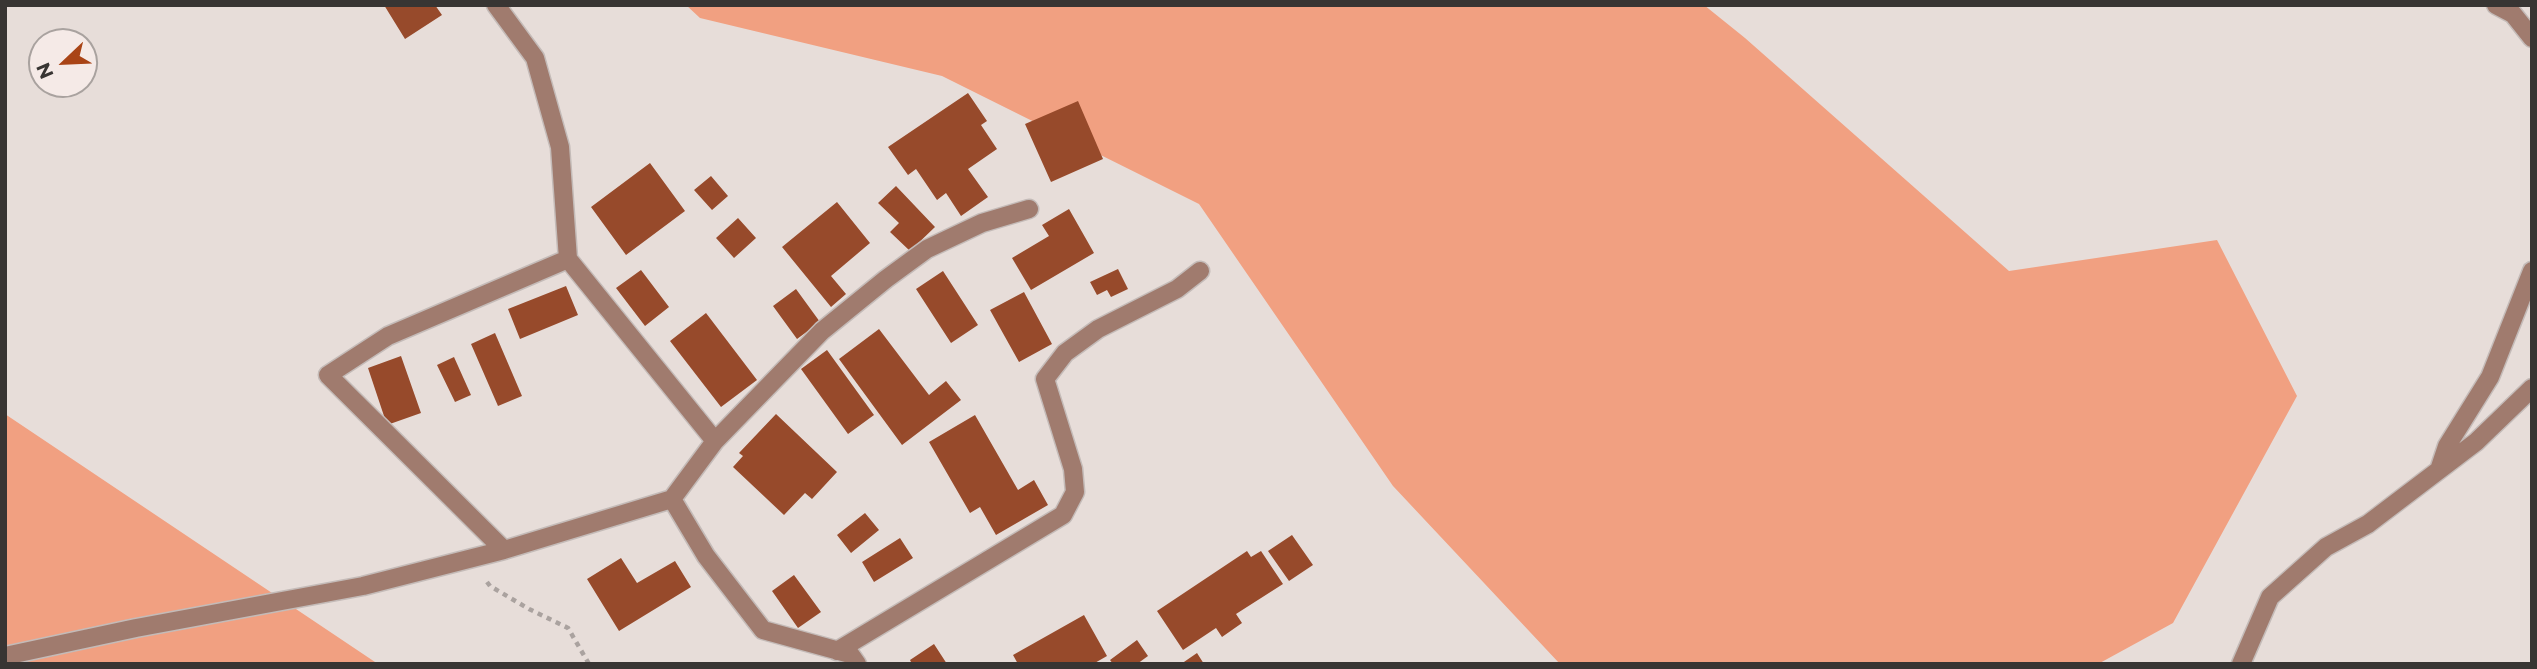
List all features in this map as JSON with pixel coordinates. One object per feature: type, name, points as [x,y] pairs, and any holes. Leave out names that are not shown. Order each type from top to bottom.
[{"type":"street","points":[[496,5],[535,58],[560,147],[568,259],[715,441]]},
{"type":"street","points":[[2496,5],[2513,13],[2532,37]]},
{"type":"street","points":[[5,656],[136,628],[363,586],[504,550],[672,499],[715,441],[822,331],[927,249],[982,223],[1028,209]]},
{"type":"street","points":[[504,550],[328,375],[388,336],[568,259]]},
{"type":"street","points":[[837,651],[1063,515],[1075,492],[1073,469],[1045,379],[1065,353],[1098,329],[1177,289],[1200,271]]},
{"type":"street","points":[[2439,470],[2447,446],[2490,377],[2532,271]]},
{"type":"street","points":[[2241,664],[2270,597],[2326,547],[2368,524],[2476,442],[2532,388]]},
{"type":"street","points":[[672,499],[706,556],[763,630],[850,654],[857,664]]},
{"type":"path","points":[[484,575],[489,586],[529,610],[568,628],[589,664]]},
{"type":"shaded area","points":[[686,5],[1704,5],[2009,271],[2217,240],[2297,396],[2173,623],[2098,664],[1560,664],[1393,486],[1199,204],[942,76],[700,18]]},
{"type":"shaded area","points":[[5,414],[378,664],[5,664]]},
{"type":"building","points":[[384,5],[435,5],[442,15],[405,39]]},
{"type":"building","points":[[968,93],[987,121],[981,125],[997,149],[968,169],[988,197],[961,216],[946,193],[937,200],[916,169],[908,175],[888,147]]},
{"type":"building","points":[[1078,101],[1103,159],[1051,182],[1025,124]]},
{"type":"building","points":[[650,163],[685,211],[626,255],[591,207]]},
{"type":"building","points":[[711,176],[728,196],[712,210],[694,190]]},
{"type":"building","points":[[896,186],[935,227],[910,251],[890,232],[899,223],[878,203]]},
{"type":"building","points":[[837,202],[870,243],[831,276],[846,294],[831,307],[782,247]]},
{"type":"building","points":[[1069,209],[1094,253],[1031,290],[1012,258],[1049,236],[1042,225]]},
{"type":"building","points":[[738,218],[756,238],[734,258],[716,238]]},
{"type":"building","points":[[1118,269],[1128,289],[1111,297],[1107,290],[1097,295],[1090,282]]},
{"type":"building","points":[[641,270],[669,307],[645,326],[616,288]]},
{"type":"building","points":[[943,271],[978,325],[951,343],[916,289]]},
{"type":"building","points":[[566,286],[578,315],[520,339],[508,309]]},
{"type":"building","points":[[796,289],[820,322],[797,339],[773,306]]},
{"type":"building","points":[[1024,292],[1052,344],[1019,362],[990,310]]},
{"type":"building","points":[[706,313],[757,380],[721,407],[670,341]]},
{"type":"building","points":[[879,329],[929,395],[946,381],[961,400],[902,445],[839,359]]},
{"type":"building","points":[[495,333],[522,396],[498,406],[471,344]]},
{"type":"building","points":[[827,350],[874,415],[848,434],[801,369]]},
{"type":"building","points":[[401,356],[421,413],[387,425],[368,368]]},
{"type":"building","points":[[454,357],[471,395],[455,402],[437,365]]},
{"type":"building","points":[[776,414],[837,472],[812,499],[805,493],[784,515],[733,467],[743,456],[739,453]]},
{"type":"building","points":[[975,415],[1018,490],[1034,480],[1048,505],[996,535],[980,507],[970,513],[929,442]]},
{"type":"building","points":[[865,513],[879,530],[851,553],[837,535]]},
{"type":"building","points":[[1292,535],[1313,565],[1289,581],[1268,551]]},
{"type":"building","points":[[900,538],[913,558],[874,582],[862,562]]},
{"type":"building","points":[[1247,551],[1251,557],[1261,551],[1283,584],[1236,614],[1242,623],[1222,637],[1216,628],[1183,650],[1157,611]]},
{"type":"building","points":[[621,558],[637,583],[675,561],[691,587],[619,631],[587,579]]},
{"type":"building","points":[[794,575],[821,612],[798,628],[772,591]]},
{"type":"building","points":[[1084,615],[1107,656],[1093,664],[1018,664],[1013,655]]},
{"type":"building","points":[[1137,640],[1148,656],[1137,664],[1113,664],[1110,660]]},
{"type":"building","points":[[934,644],[947,664],[912,664],[910,660]]},
{"type":"building","points":[[1197,653],[1204,664],[1181,664]]}]
